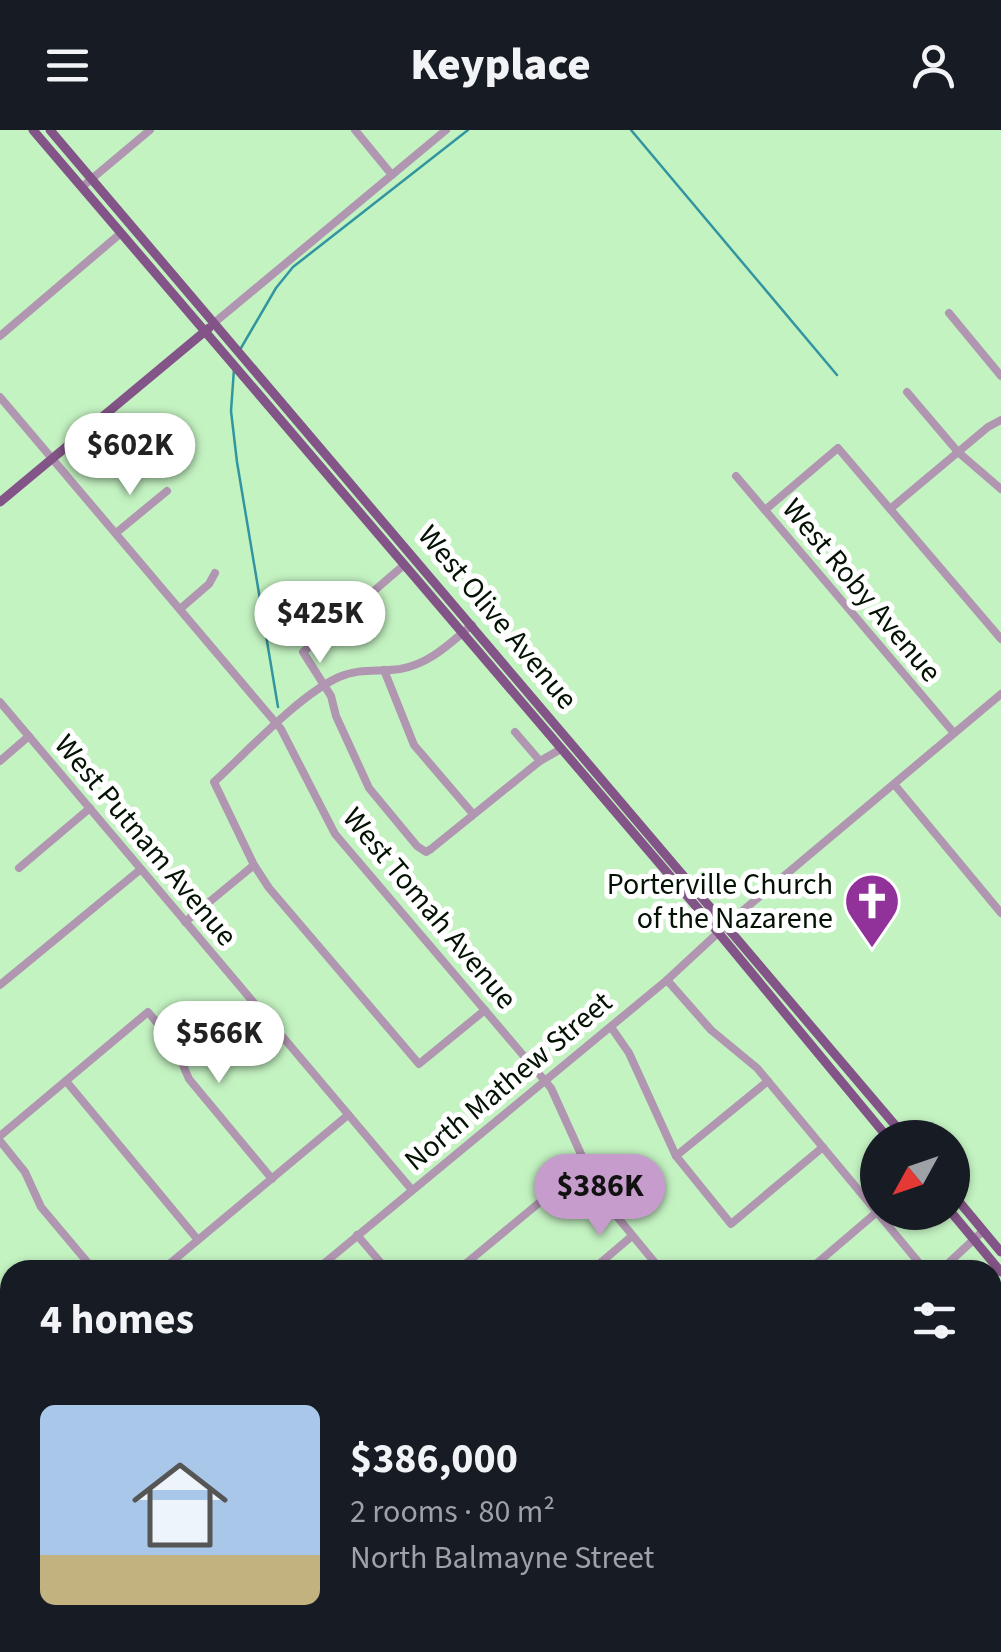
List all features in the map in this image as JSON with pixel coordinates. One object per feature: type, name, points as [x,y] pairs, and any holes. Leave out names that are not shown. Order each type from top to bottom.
[{"type":"main road","name":"West Olive Avenue","points":[[33,130],[873,1120]]},
{"type":"main road","name":"West Olive Avenue","points":[[50,130],[891,1120]]},
{"type":"main road","points":[[0,502],[214,323]]},
{"type":"main road","points":[[970,1214],[1001,1252]]},
{"type":"main road","points":[[966,1230],[991,1260]]},
{"type":"street","points":[[82,187],[150,130]]},
{"type":"street","points":[[355,130],[392,175]]},
{"type":"street","points":[[214,323],[446,130]]},
{"type":"street","points":[[0,336],[121,233]]},
{"type":"street","points":[[950,313],[1001,376]]},
{"type":"street","points":[[907,392],[958,452],[1001,489]]},
{"type":"street","name":"West Tomah Avenue","points":[[0,397],[278,724],[336,834],[544,1080],[559,1103],[604,1202],[652,1260]]},
{"type":"street","points":[[890,509],[1001,420]]},
{"type":"street","points":[[765,510],[838,448],[1001,639]]},
{"type":"street","name":"West Roby Avenue","points":[[736,476],[954,733]]},
{"type":"street","points":[[116,534],[167,491]]},
{"type":"street","points":[[404,565],[303,652],[325,685],[369,788],[417,846],[426,852],[431,849],[540,760],[561,749]]},
{"type":"street","points":[[180,609],[209,584],[215,573]]},
{"type":"street","points":[[472,624],[425,661],[405,668],[351,673],[325,685],[214,782],[254,864],[274,895],[419,1064],[485,1010]]},
{"type":"street","points":[[384,670],[414,745],[473,814]]},
{"type":"street","name":"North Mathew Street","points":[[328,1260],[666,980],[1001,694]]},
{"type":"street","name":"West Putnam Avenue","points":[[0,702],[412,1190]]},
{"type":"street","points":[[515,732],[540,760]]},
{"type":"street","points":[[0,761],[29,736]]},
{"type":"street","points":[[894,784],[1001,913]]},
{"type":"street","points":[[19,868],[90,808]]},
{"type":"street","points":[[186,922],[254,864]]},
{"type":"street","points":[[0,985],[140,869]]},
{"type":"street","points":[[666,980],[712,1030],[749,1060],[860,1192]]},
{"type":"street","points":[[86,1260],[41,1207],[24,1172],[0,1138],[148,1012],[173,1042],[189,1079],[272,1178]]},
{"type":"street","points":[[611,1026],[626,1047],[676,1156],[731,1224],[823,1148]]},
{"type":"street","points":[[66,1081],[198,1240]]},
{"type":"street","points":[[676,1156],[768,1081]]},
{"type":"street","points":[[174,1260],[348,1115]]},
{"type":"street","points":[[470,1260],[586,1164]]},
{"type":"street","points":[[820,1260],[860,1226]]},
{"type":"street","points":[[892,1230],[917,1260]]},
{"type":"street","points":[[951,1260],[983,1230]]},
{"type":"street","points":[[357,1235],[378,1260]]},
{"type":"street","points":[[604,1260],[632,1236]]},
{"type":"waterway","points":[[241,348],[293,267],[468,130]]},
{"type":"waterway","points":[[631,130],[837,375]]},
{"type":"waterway","points":[[234,369],[231,411],[237,462],[278,707]]},
{"type":"place","name":"Porterville Church of the Nazarene","points":[[872,950]]}]
